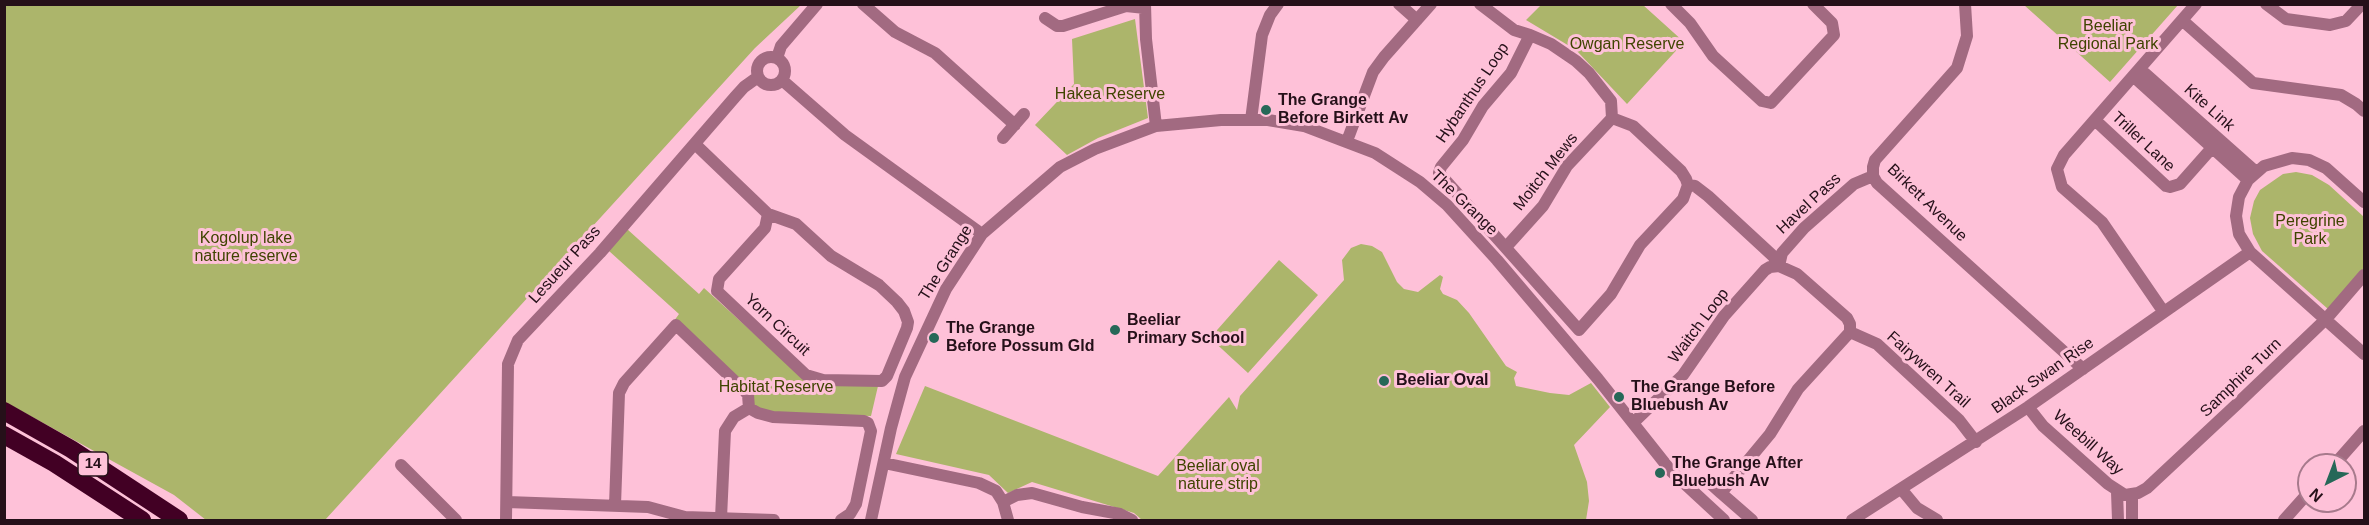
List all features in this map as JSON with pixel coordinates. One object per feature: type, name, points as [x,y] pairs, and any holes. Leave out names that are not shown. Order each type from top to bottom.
[{"type":"highway","name":"14","points":[[4,411],[71,450],[179,520]]},
{"type":"highway","name":"14","points":[[4,435],[54,463],[142,520]]},
{"type":"street","points":[[758,77],[763,83],[769,85],[782,80],[785,68],[777,58],[782,46],[817,4]]},
{"type":"street","points":[[863,4],[895,32],[935,53],[1015,125]]},
{"type":"street","points":[[1251,120],[1262,34],[1270,15],[1278,4]]},
{"type":"street","points":[[1399,4],[1417,20]]},
{"type":"street","points":[[1347,141],[1373,72],[1431,4]]},
{"type":"street","name":"Hybanthus Loop","points":[[1480,4],[1514,30],[1563,51],[1589,73],[1611,101],[1612,118]]},
{"type":"street","points":[[1671,4],[1690,23],[1713,56],[1762,101],[1768,103],[1774,102],[1831,40],[1834,29],[1828,18],[1813,4]]},
{"type":"street","name":"Birkett Avenue","points":[[1965,4],[1967,36],[1957,68],[1875,160],[1873,176],[1877,183],[2083,369]]},
{"type":"street","points":[[2163,311],[2102,222],[2070,195],[2059,181],[2057,169],[2064,156],[2196,4]]},
{"type":"street","points":[[2266,4],[2280,16],[2292,21],[2330,26],[2346,21],[2362,4]]},
{"type":"street","points":[[1045,18],[1057,26],[1063,26],[1125,6],[1145,6],[1146,39],[1156,126]]},
{"type":"street","points":[[2182,20],[2253,83],[2341,96],[2364,111]]},
{"type":"street","name":"Hybanthus Loop","points":[[1530,35],[1504,82],[1483,106],[1463,140],[1439,171],[1440,175],[1507,246],[1583,334],[1611,294],[1640,245],[1683,199],[1688,185]]},
{"type":"street","name":"Lesueur Pass","points":[[506,520],[508,364],[518,340],[600,253],[744,87],[758,77],[758,64],[770,57],[777,58]]},
{"type":"street","name":"Kite Link","points":[[2136,73],[2252,176]]},
{"type":"street","points":[[782,80],[845,135],[982,234]]},
{"type":"street","points":[[1003,138],[1024,114]]},
{"type":"street","points":[[1612,118],[1633,126],[1681,171],[1688,185],[1695,186],[1708,196],[1773,256],[1779,266],[1797,274],[1842,312],[1849,321],[1850,332],[1798,389],[1770,434],[1716,488],[1752,520]]},
{"type":"street","name":"Moitch Mews","points":[[1507,246],[1543,206],[1567,166],[1612,118]]},
{"type":"street","name":"The Grange","points":[[871,520],[905,376],[946,290],[982,234],[1060,167],[1114,141],[1156,126],[1194,121],[1268,120],[1304,126],[1375,153],[1420,182],[1447,205],[1505,268],[1671,471],[1724,520]]},
{"type":"street","name":"Triller Lane","points":[[2096,121],[2166,186],[2170,187],[2180,184],[2216,144]]},
{"type":"street","name":"Yorn Circuit","points":[[694,144],[768,214],[796,224],[831,256],[879,285],[897,302],[904,311],[908,322],[907,328],[887,376],[882,381],[824,380],[806,375],[717,291],[719,279],[765,228],[768,214]]},
{"type":"street","points":[[2364,183],[2360,198],[2326,168],[2309,160],[2292,158],[2281,160],[2252,176],[2239,197],[2236,216],[2239,234],[2250,252],[2364,354]]},
{"type":"street","name":"Havel Pass","points":[[1779,266],[1782,253],[1804,228],[1854,184],[1873,176]]},
{"type":"street","name":"Black Swan Rise","points":[[1852,520],[2028,407],[2250,252]]},
{"type":"street","name":"Waitch Loop","points":[[1633,423],[1683,375],[1724,316],[1765,270],[1779,266]]},
{"type":"street","name":"Samphire Turn","points":[[2132,494],[2147,488],[2326,319],[2364,275]]},
{"type":"street","points":[[615,504],[619,393],[624,383],[676,326],[744,390],[748,395],[749,408]]},
{"type":"street","name":"Fairywren Trail","points":[[1850,332],[1877,344],[1959,420],[1976,442]]},
{"type":"street","name":"Weebill Way","points":[[2028,407],[2043,426],[2117,492],[2132,494]]},
{"type":"street","points":[[722,518],[724,431],[734,417],[749,408]]},
{"type":"street","points":[[749,408],[773,417],[868,423],[871,435],[856,504],[850,514],[841,520]]},
{"type":"street","points":[[2345,453],[2364,431]]},
{"type":"street","points":[[884,464],[979,483],[996,491],[1003,502],[1008,520]]},
{"type":"street","points":[[401,465],[456,520]]},
{"type":"street","points":[[1902,490],[1917,508],[1937,520]]},
{"type":"street","points":[[2117,492],[2118,520]]},
{"type":"street","points":[[1003,502],[1017,495],[1032,493],[1082,507],[1120,514],[1132,520]]},
{"type":"street","points":[[2132,494],[2132,520]]},
{"type":"street","points":[[507,502],[615,504],[648,507],[685,517],[774,520]]},
{"type":"street","points":[[2284,520],[2297,505]]},
{"type":"green space","name":"Kogolup lake nature reserve","points":[[4,5],[801,5],[755,48],[325,520],[206,520],[174,495],[5,402]]},
{"type":"green space","name":"Owgan Reserve","points":[[1541,5],[1643,5],[1684,42],[1627,104],[1576,50],[1526,20]]},
{"type":"green space","name":"Beeliar Regional Park","points":[[2024,5],[2178,5],[2110,82]]},
{"type":"green space","name":"Hakea Reserve","points":[[1135,19],[1148,118],[1098,138],[1067,155],[1035,125],[1074,84],[1072,39]]},
{"type":"green space","name":"Peregrine Park","points":[[2296,172],[2312,175],[2329,185],[2364,217],[2364,268],[2328,309],[2262,251],[2253,234],[2250,218],[2254,201],[2260,190],[2283,174]]},
{"type":"green space","name":"Habitat Reserve","points":[[627,229],[699,294],[704,288],[792,368],[878,386],[871,416],[765,413],[755,406],[674,321],[679,314],[609,251]]},
{"type":"green space","name":"Beeliar Oval","points":[[1361,244],[1372,246],[1382,252],[1397,282],[1404,289],[1418,292],[1440,275],[1443,277],[1440,289],[1443,294],[1457,300],[1469,313],[1506,366],[1517,372],[1514,378],[1516,386],[1569,395],[1591,383],[1610,407],[1574,445],[1587,482],[1589,501],[1586,520],[1142,520],[1134,513],[1032,482],[1008,493],[989,475],[896,454],[925,386],[1158,476],[1229,397],[1237,410],[1240,396],[1344,280],[1342,260],[1351,248]]},
{"type":"green space","points":[[1279,260],[1318,295],[1248,373],[1210,338]]},
{"type":"place","name":"The Grange Before Birkett Av","points":[[1266,110]]},
{"type":"place","name":"Beeliar Primary School","points":[[1115,330]]},
{"type":"place","name":"The Grange Before Possum Gld","points":[[934,338]]},
{"type":"place","name":"Beeliar Oval","points":[[1384,381]]},
{"type":"place","name":"The Grange Before Bluebush Av","points":[[1619,397]]},
{"type":"place","name":"The Grange After Bluebush Av","points":[[1660,473]]},
{"type":"park label","name":"Beeliar oval nature strip","points":[[1218,476]]}]
